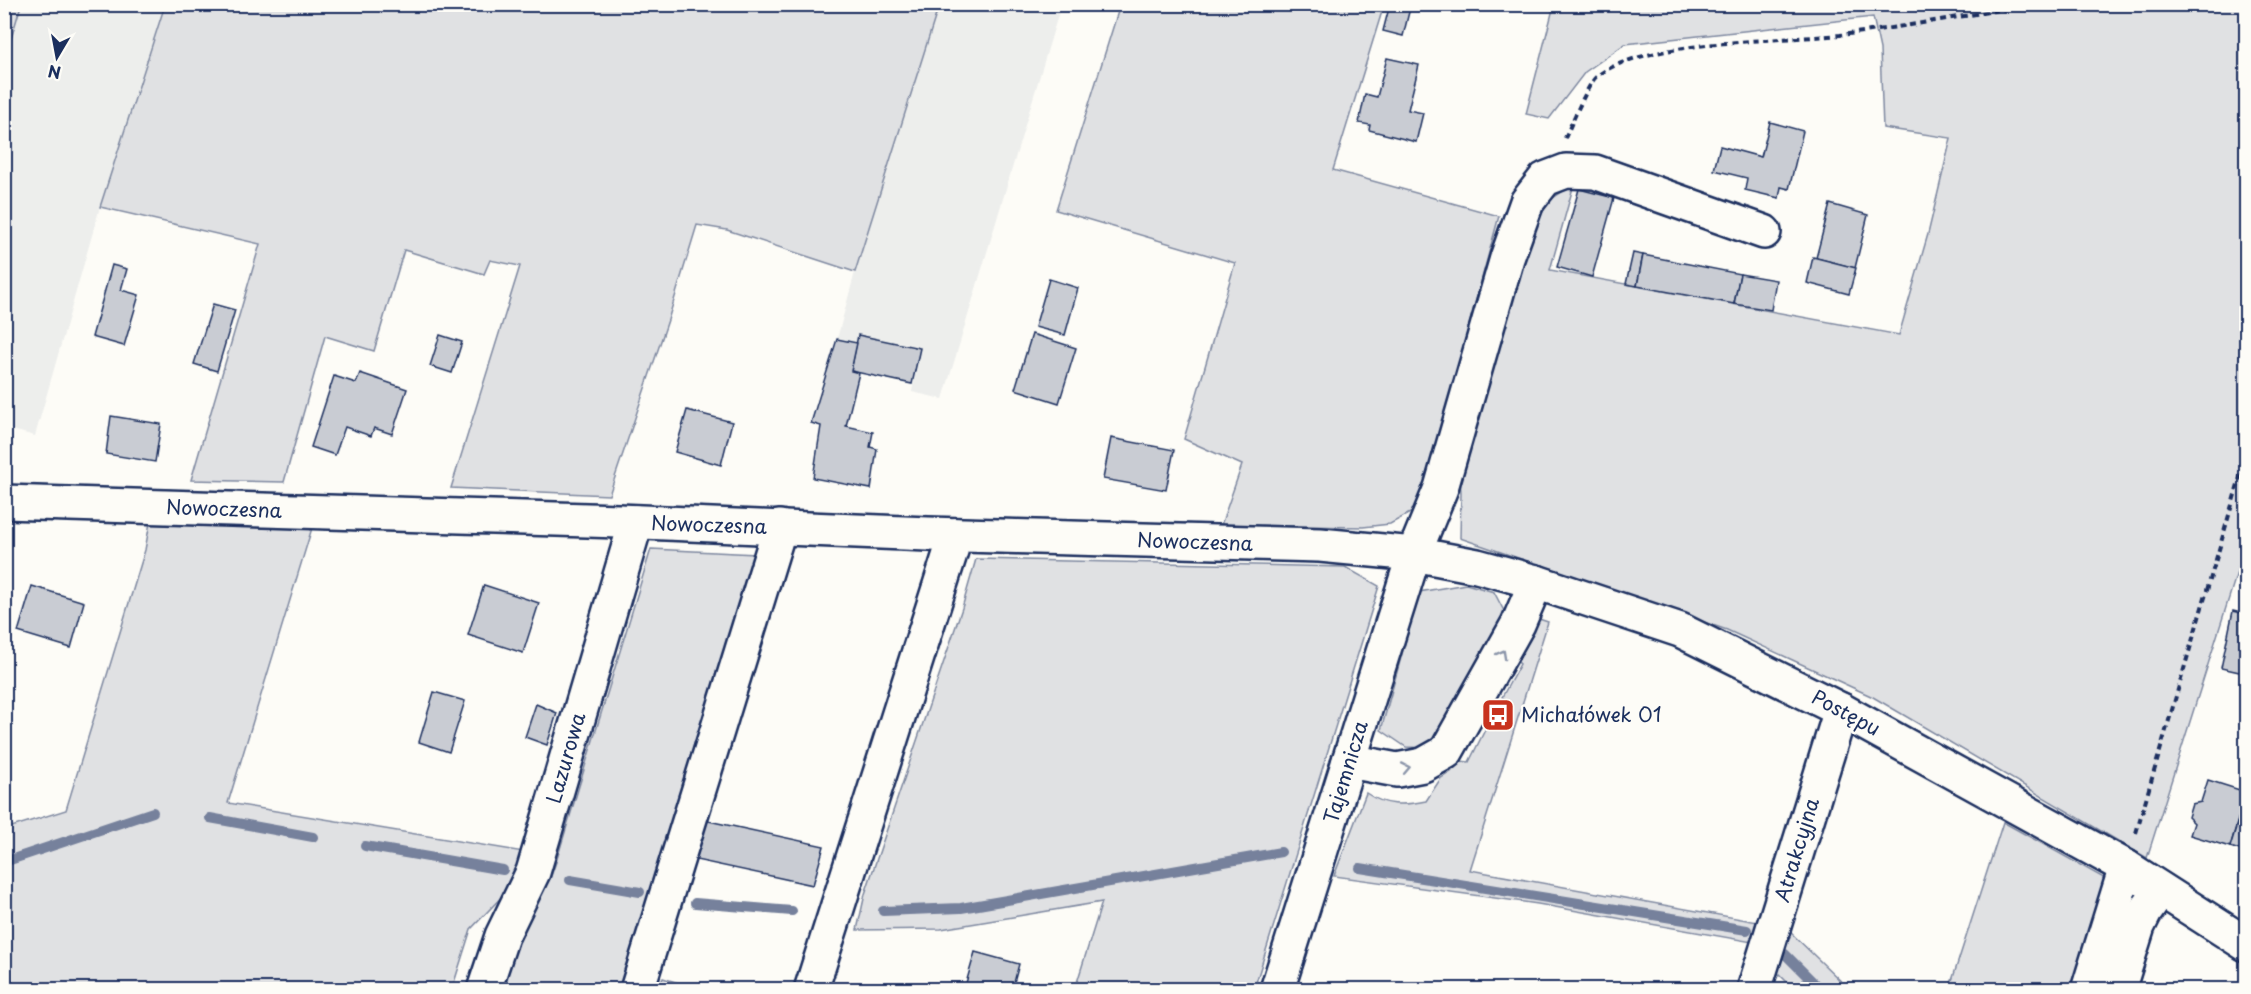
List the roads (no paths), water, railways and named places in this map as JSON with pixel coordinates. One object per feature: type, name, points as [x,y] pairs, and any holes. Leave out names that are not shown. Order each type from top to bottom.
[{"type":"street","name":"Tajemnicza","points":[[1277,990],[1414,554],[1441,488],[1515,235],[1527,202],[1545,179],[1566,171],[1595,172],[1764,232]]},
{"type":"street","name":"Nowoczesna","points":[[4,502],[636,522],[956,535],[1320,545],[1414,554]]},
{"type":"street","name":"Lazurowa","points":[[484,990],[502,936],[533,872],[636,522]]},
{"type":"street","points":[[638,990],[780,527]]},
{"type":"street","points":[[811,990],[956,535]]},
{"type":"street","name":"Postępu","points":[[1414,554],[1477,566],[1536,582],[1680,630],[1841,710],[2126,867],[2247,944]]},
{"type":"street","points":[[1349,761],[1397,770],[1423,765],[1446,752],[1518,624],[1536,582]]},
{"type":"street","name":"Atrakcyjna","points":[[1754,990],[1841,710]]},
{"type":"street","points":[[2088,990],[2126,867]]},
{"type":"street","points":[[2118,990],[2138,926],[2145,912],[2162,890]]},
{"type":"waterway","points":[[4,862],[153,812]]},
{"type":"waterway","points":[[210,818],[313,837]]},
{"type":"waterway","points":[[365,846],[503,870]]},
{"type":"waterway","points":[[883,911],[961,908],[1281,852]]},
{"type":"waterway","points":[[1360,868],[1747,930]]},
{"type":"waterway","points":[[570,880],[640,892]]},
{"type":"waterway","points":[[695,903],[792,911]]},
{"type":"waterway","points":[[1785,954],[1821,990]]},
{"type":"place","name":"Michałówek 01","points":[[1498,715]]}]
